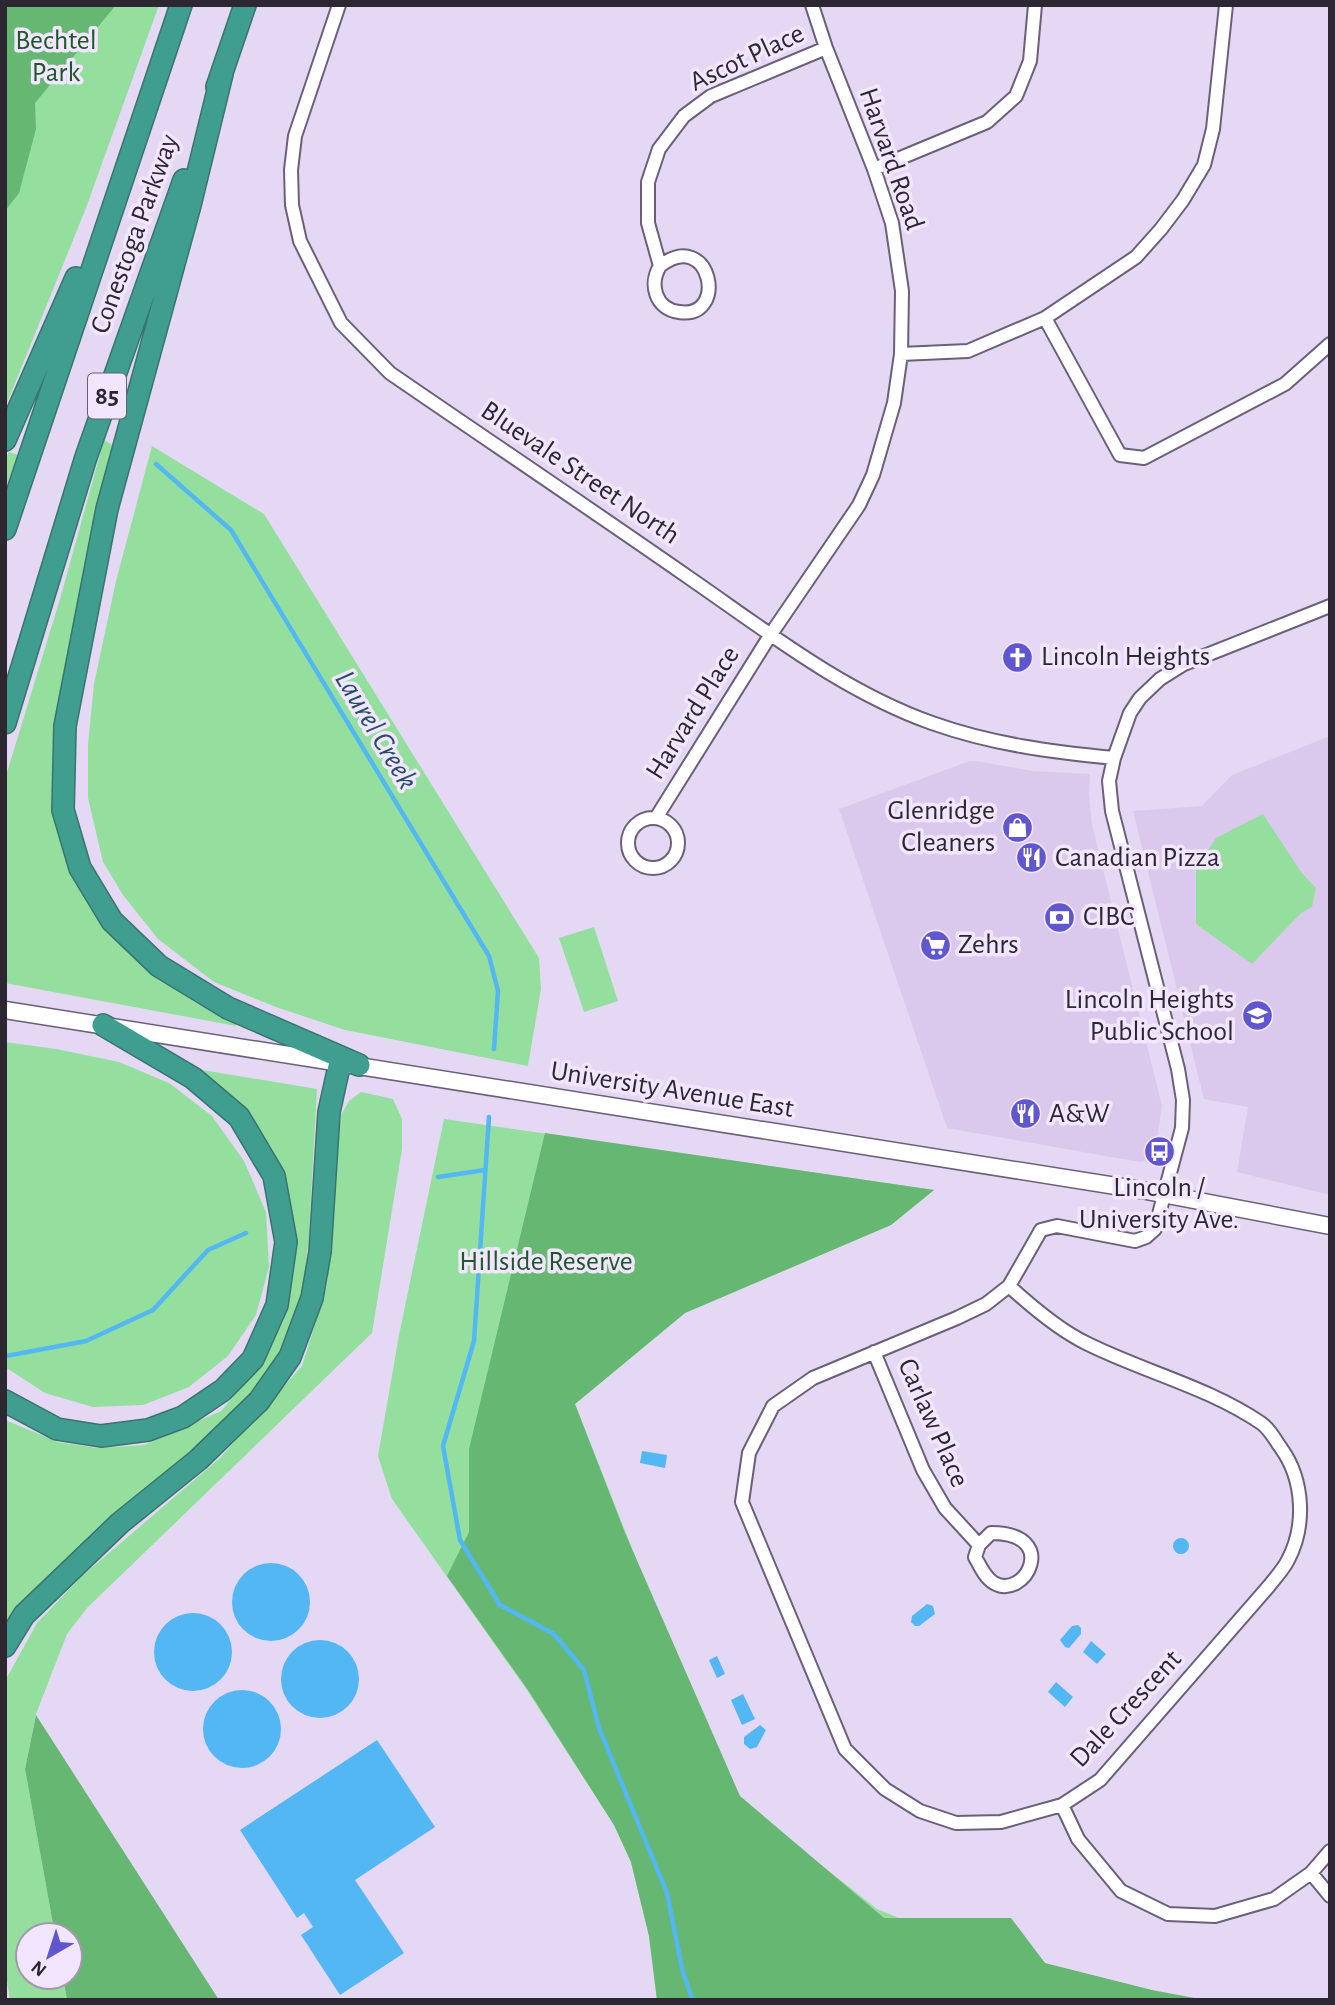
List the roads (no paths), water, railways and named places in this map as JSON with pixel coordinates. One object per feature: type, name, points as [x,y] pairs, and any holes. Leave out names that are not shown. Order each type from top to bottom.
[{"type":"highway","name":"Conestoga Parkway","points":[[5,529],[181,5]]},
{"type":"highway","name":"Conestoga Parkway","points":[[5,723],[86,457],[245,5]]},
{"type":"highway","points":[[5,1646],[23,1615],[120,1522],[198,1460],[259,1401],[290,1357],[312,1298],[318,1263],[329,1112],[349,1063],[228,1008],[159,966],[112,921],[80,868],[64,810],[65,726],[107,509],[187,219],[222,74]]},
{"type":"highway","points":[[5,440],[127,164]]},
{"type":"highway","points":[[5,1401],[57,1429],[101,1436],[148,1430],[183,1417],[223,1390],[253,1359],[277,1305],[286,1242],[274,1176],[239,1117],[193,1078],[103,1025]]},
{"type":"main road","name":"University Avenue East","points":[[5,1010],[1164,1195],[1330,1226]]},
{"type":"street","name":"Bluevale Street North","points":[[339,5],[295,136],[292,205],[300,241],[341,323],[390,373],[855,689],[932,723],[1016,747],[1114,758]]},
{"type":"street","name":"Harvard Road","points":[[771,634],[859,505],[873,475],[894,403],[901,354],[902,291],[892,223],[812,5]]},
{"type":"street","points":[[874,169],[987,122],[1016,96],[1030,61],[1035,5]]},
{"type":"street","points":[[901,354],[968,351],[1045,317],[1136,257],[1176,210],[1205,165],[1213,129],[1226,5]]},
{"type":"street","name":"Ascot Place","points":[[660,266],[679,256],[689,257],[700,263],[709,277],[710,287],[706,299],[691,312],[681,313],[669,310],[661,304],[654,292],[654,282],[660,266],[648,223],[648,182],[659,149],[684,116],[711,96],[826,48]]},
{"type":"street","points":[[1045,317],[1120,455],[1144,458],[1286,384],[1330,344]]},
{"type":"street","name":"Dale Crescent","points":[[1009,1286],[1042,1314],[1084,1342],[1224,1402],[1265,1425],[1285,1453],[1297,1480],[1300,1509],[1297,1537],[1288,1561],[1100,1780],[1062,1805],[1000,1822],[956,1823],[919,1811],[886,1790],[845,1749],[742,1502],[749,1452],[773,1406],[813,1378],[986,1304],[1009,1286],[1041,1230],[1057,1226],[1135,1241],[1146,1237],[1155,1229],[1182,1128],[1183,1100],[1178,1069],[1112,811],[1109,781],[1114,758],[1130,713],[1140,698],[1160,679],[1184,664],[1330,606]]},
{"type":"street","name":"Harvard Place","points":[[656,818],[671,825],[676,833],[678,846],[669,863],[651,869],[636,862],[631,856],[628,843],[632,829],[639,823],[656,818],[771,634]]},
{"type":"street","name":"Carlaw Place","points":[[874,1352],[923,1470],[945,1508],[979,1545]]},
{"type":"street","name":"Carlaw Place","points":[[991,1533],[1009,1533],[1024,1539],[1031,1552],[1031,1567],[1023,1580],[1010,1586],[995,1584],[983,1572],[975,1557],[979,1545],[991,1533]]},
{"type":"street","points":[[1062,1805],[1078,1839],[1121,1891],[1168,1913],[1215,1916],[1274,1899],[1311,1873],[1330,1851]]},
{"type":"street","points":[[1311,1873],[1330,1896]]},
{"type":"water","points":[[642,1451],[667,1455],[665,1468],[640,1463]]},
{"type":"water","points":[[1178,1538],[1184,1538],[1189,1546],[1187,1552],[1178,1554],[1173,1549],[1173,1543]]},
{"type":"water","points":[[263,1563],[279,1563],[293,1569],[304,1580],[310,1594],[310,1610],[304,1624],[293,1635],[279,1641],[263,1641],[249,1635],[238,1624],[232,1610],[232,1594],[238,1580],[249,1569]]},
{"type":"water","points":[[927,1604],[933,1606],[935,1614],[915,1626],[911,1622],[912,1616]]},
{"type":"water","points":[[185,1613],[201,1613],[215,1619],[226,1630],[232,1644],[232,1660],[226,1674],[215,1685],[201,1691],[185,1691],[171,1685],[160,1674],[154,1660],[154,1644],[160,1630],[171,1619]]},
{"type":"water","points":[[1078,1625],[1081,1634],[1069,1648],[1065,1647],[1060,1640],[1072,1626]]},
{"type":"water","points":[[312,1640],[328,1640],[342,1646],[353,1657],[359,1671],[359,1687],[353,1701],[342,1712],[328,1718],[312,1718],[298,1712],[287,1701],[281,1687],[281,1671],[287,1657],[298,1646]]},
{"type":"water","points":[[1091,1641],[1106,1654],[1097,1664],[1083,1652]]},
{"type":"water","points":[[717,1656],[725,1674],[717,1678],[709,1660]]},
{"type":"water","points":[[1056,1682],[1073,1697],[1065,1707],[1048,1692]]},
{"type":"water","points":[[234,1690],[250,1690],[264,1696],[275,1707],[281,1721],[281,1737],[275,1751],[264,1762],[250,1768],[234,1768],[220,1762],[209,1751],[203,1737],[203,1721],[209,1707],[220,1696]]},
{"type":"water","points":[[743,1694],[755,1719],[742,1725],[731,1700]]},
{"type":"water","points":[[760,1725],[766,1730],[757,1747],[750,1749],[744,1744],[744,1737]]},
{"type":"water","points":[[377,1740],[435,1827],[355,1880],[404,1953],[340,1995],[301,1935],[313,1927],[304,1913],[297,1918],[240,1830]]},
{"type":"waterway","name":"Laurel Creek","points":[[156,464],[231,530],[489,956],[498,991],[494,1049]]},
{"type":"waterway","points":[[489,1117],[474,1341],[443,1446],[460,1540],[500,1605],[554,1634],[584,1670],[599,1728],[667,1893],[683,1973],[693,2000]]},
{"type":"waterway","points":[[438,1177],[485,1170]]},
{"type":"waterway","points":[[6,1356],[86,1341],[153,1310],[208,1250],[246,1233]]},
{"type":"place","name":"Lincoln Heights","points":[[1018,657]]},
{"type":"place","name":"Glenridge Cleaners","points":[[1018,827]]},
{"type":"place","name":"Canadian Pizza","points":[[1032,858]]},
{"type":"place","name":"CIBC","points":[[1060,917]]},
{"type":"place","name":"Zehrs","points":[[935,945]]},
{"type":"place","name":"Lincoln Heights Public School","points":[[1257,1016]]},
{"type":"place","name":"A&W","points":[[1026,1114]]},
{"type":"place","name":"Lincoln / University Ave.","points":[[1159,1151]]},
{"type":"park label","name":"Bechtel Park","points":[[56,57]]},
{"type":"park label","name":"Hillside Reserve","points":[[546,1262]]}]
